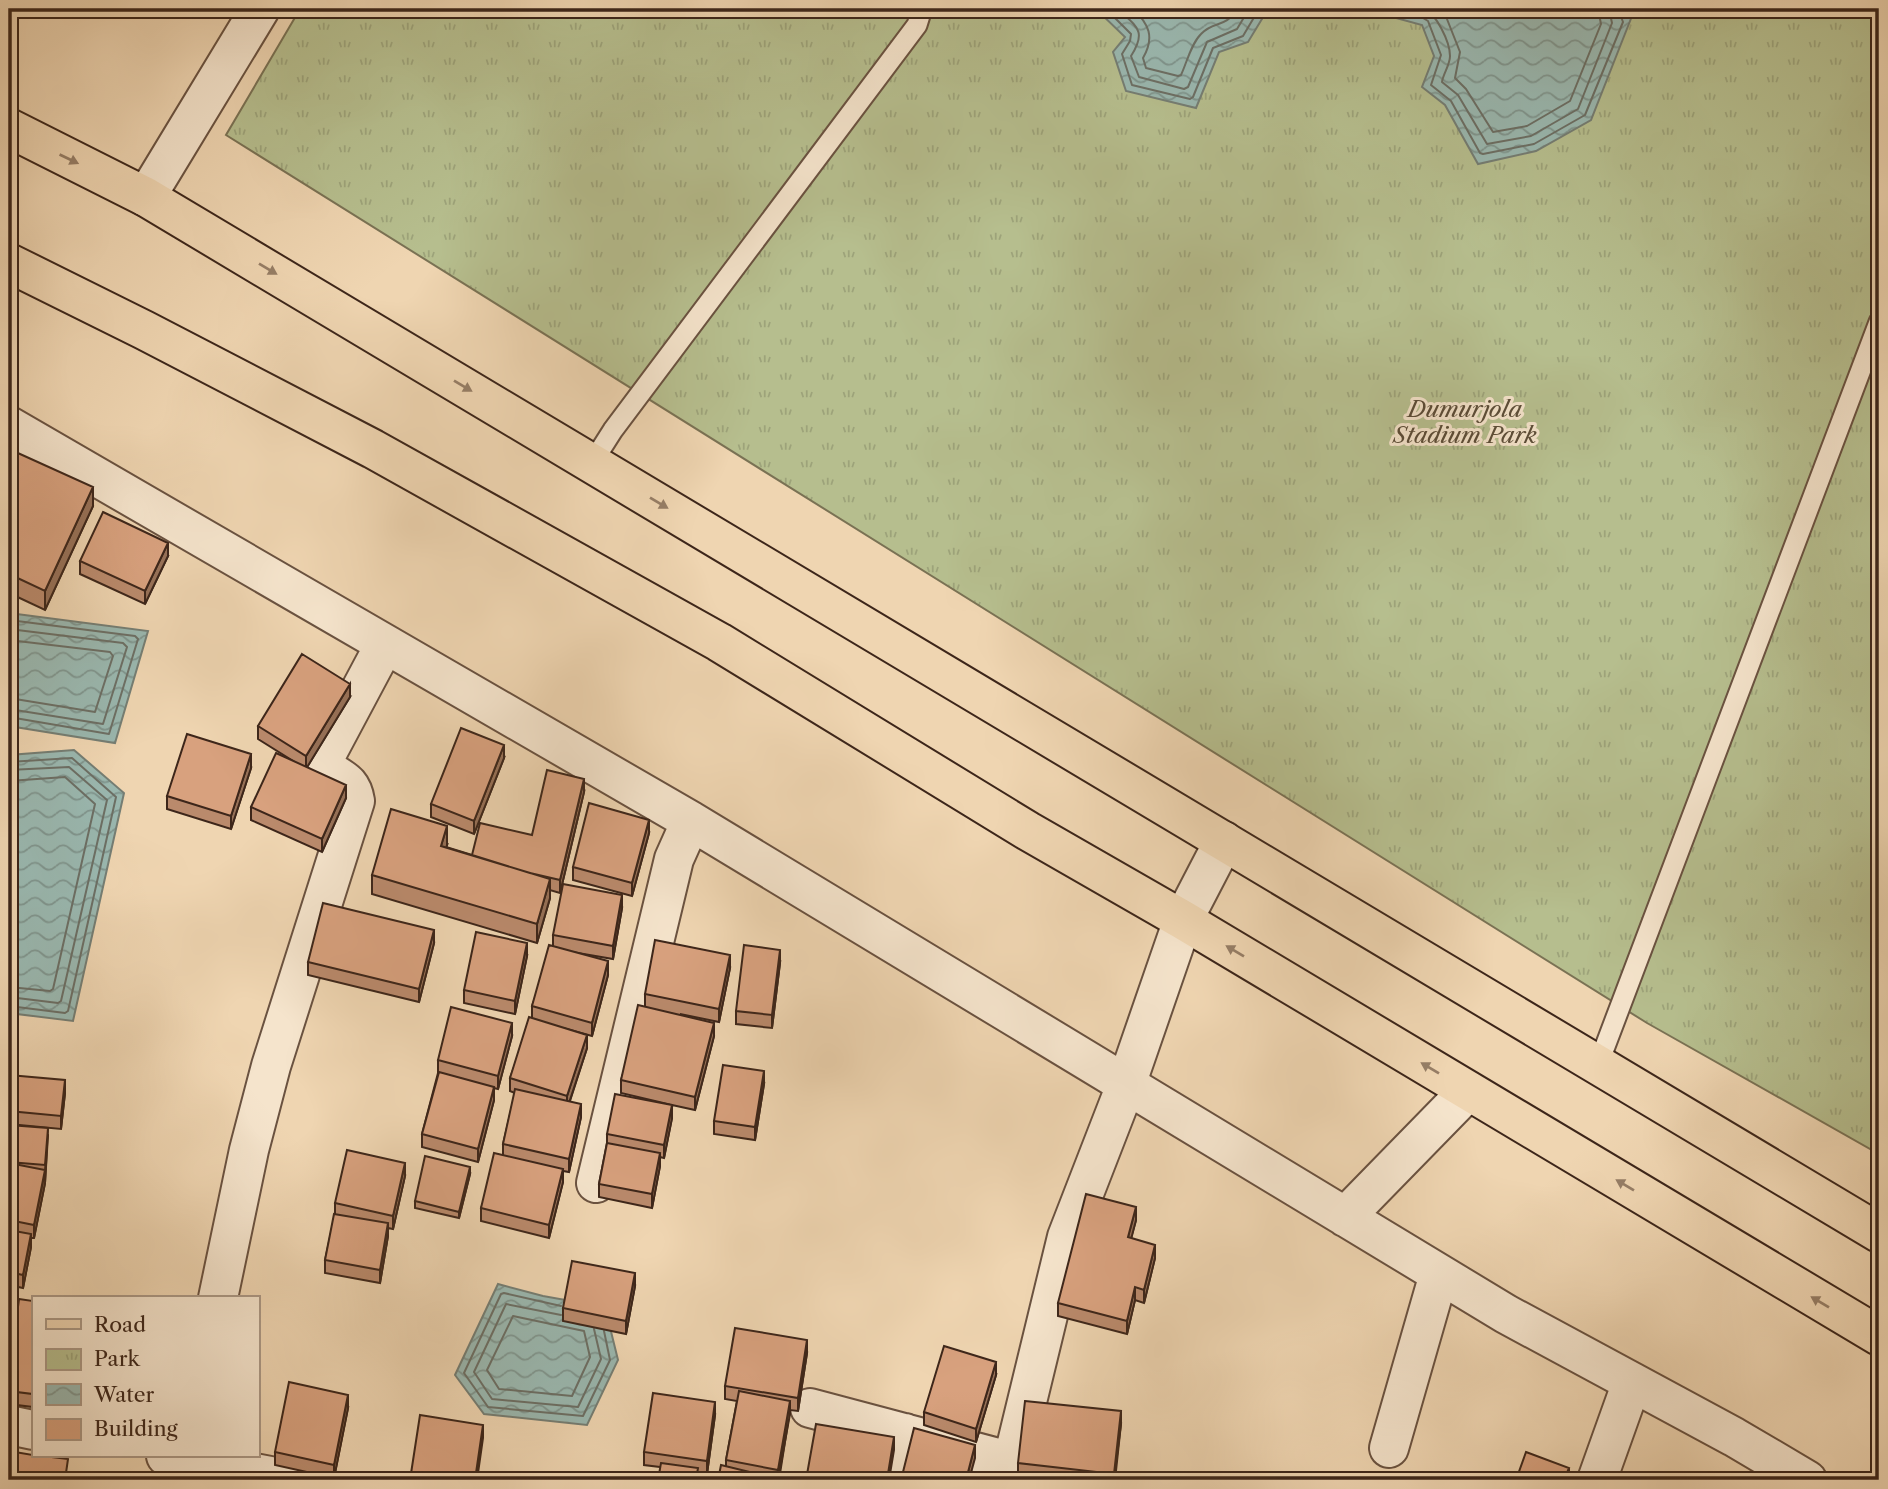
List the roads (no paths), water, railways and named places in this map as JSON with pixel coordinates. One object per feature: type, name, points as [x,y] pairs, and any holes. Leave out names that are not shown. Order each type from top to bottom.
[{"type":"main road","points":[[9,128],[146,197],[1879,1233]]},
{"type":"main road","points":[[9,263],[373,449],[719,642],[1028,831],[1183,920],[1879,1336]]},
{"type":"street","points":[[146,197],[260,9]]},
{"type":"street","points":[[9,426],[691,821],[1506,1314],[1807,1480]]},
{"type":"street","points":[[218,1296],[249,1150],[271,1066],[355,801],[353,789],[348,783],[328,770],[327,752],[384,644]]},
{"type":"street","points":[[596,1182],[674,859],[691,821]]},
{"type":"street","points":[[810,1409],[905,1433],[1011,1471],[1067,1237],[1126,1085],[1183,920],[1224,841]]},
{"type":"street","points":[[1345,1217],[1468,1091]]},
{"type":"street","points":[[1389,1448],[1438,1274]]},
{"type":"street","points":[[1597,1480],[1632,1382]]},
{"type":"street","points":[[9,1425],[32,1430]]},
{"type":"street","points":[[897,1480],[905,1433]]},
{"type":"street","points":[[183,1458],[291,1480]]},
{"type":"lane","points":[[592,463],[613,430],[917,25],[922,9]]},
{"type":"lane","points":[[1598,1065],[1879,323]]},
{"type":"water","points":[[1096,9],[1268,9],[1248,42],[1219,52],[1196,108],[1126,91],[1113,52],[1125,37]]},
{"type":"water","points":[[1363,9],[1620,9],[1632,16],[1591,120],[1536,151],[1478,164],[1445,105],[1422,87],[1434,56],[1422,25]]},
{"type":"water","points":[[9,613],[148,631],[115,743],[15,727],[9,723]]},
{"type":"water","points":[[74,750],[124,793],[73,1021],[9,1013],[9,755]]},
{"type":"water","points":[[498,1284],[543,1296],[605,1307],[618,1360],[587,1425],[484,1414],[455,1375]]},
{"type":"park label","name":"Dumurjola Stadium Park","points":[[1465,422]]}]
